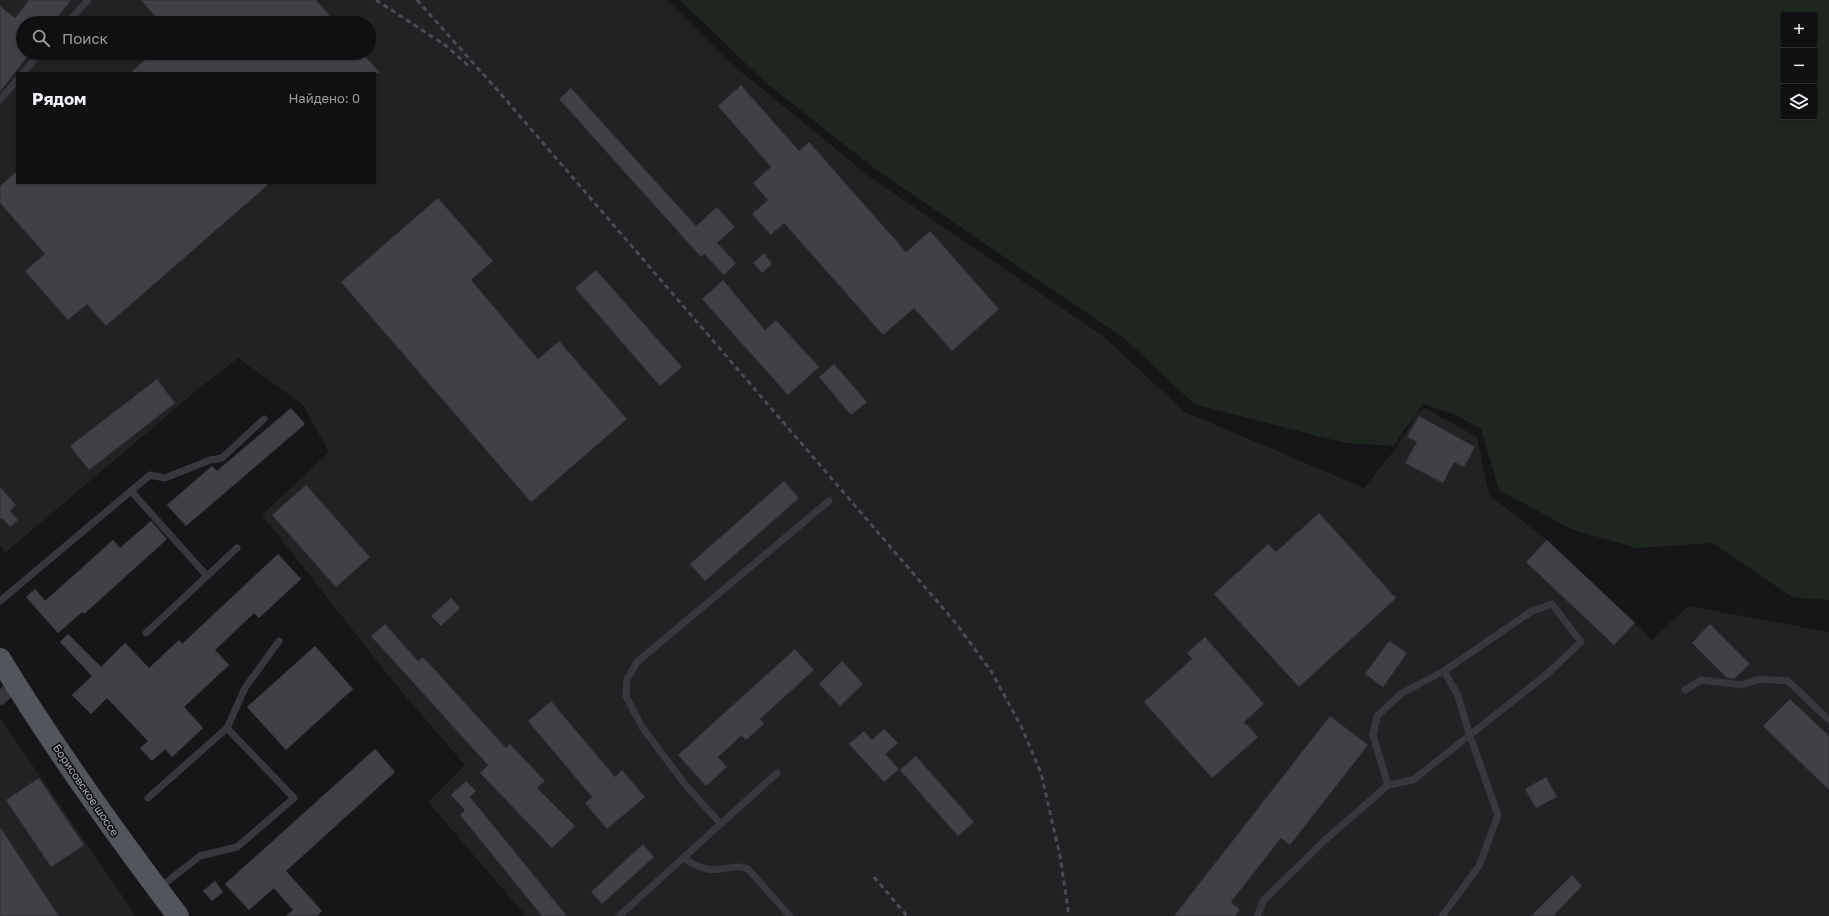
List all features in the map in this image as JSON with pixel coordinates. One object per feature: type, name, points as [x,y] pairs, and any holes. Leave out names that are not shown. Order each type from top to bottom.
[{"type":"main road","name":"Борисовское шоссе","points":[[0,659],[8,691],[178,916]]},
{"type":"lane","points":[[73,16],[88,0]]},
{"type":"lane","points":[[24,72],[34,60]]},
{"type":"lane","points":[[0,100],[16,81]]},
{"type":"lane","points":[[0,601],[150,474],[165,478],[210,460],[222,458],[264,419]]},
{"type":"lane","points":[[131,491],[207,576]]},
{"type":"lane","points":[[721,824],[687,787],[642,727],[626,696],[627,679],[637,662],[829,501]]},
{"type":"lane","points":[[146,633],[237,548]]},
{"type":"lane","points":[[1257,916],[1264,900],[1324,841],[1388,785],[1413,780],[1547,674],[1581,642],[1552,604],[1532,611],[1444,671],[1402,693],[1376,716],[1373,735],[1388,785]]},
{"type":"lane","points":[[148,798],[227,728],[244,688],[279,641]]},
{"type":"lane","points":[[1442,916],[1479,866],[1498,815],[1470,736],[1458,696],[1444,671]]},
{"type":"lane","points":[[1685,690],[1701,680],[1742,685],[1759,680],[1788,681],[1829,720]]},
{"type":"lane","points":[[157,889],[200,856],[237,847],[294,798],[227,728]]},
{"type":"lane","points":[[619,916],[777,773]]},
{"type":"lane","points":[[683,858],[706,869],[724,870],[734,866],[741,866],[748,869],[790,916]]},
{"type":"shaded area","points":[[0,0],[667,0],[728,61],[870,177],[1103,336],[1185,412],[1364,488],[1397,447],[1417,414],[1424,408],[1477,437],[1489,495],[1547,540],[1652,640],[1688,606],[1829,632],[1829,916],[526,916],[428,802],[465,765],[400,690],[262,515],[329,452],[303,405],[238,358],[202,386],[6,552],[0,546]]},
{"type":"shaded area","points":[[680,0],[1829,0],[1829,600],[1792,597],[1713,543],[1636,548],[1571,529],[1499,490],[1481,429],[1456,415],[1423,404],[1393,446],[1345,443],[1194,404],[1125,339],[878,171],[766,83]]},
{"type":"shaded area","points":[[0,718],[136,916],[0,916]]},
{"type":"building","points":[[29,0],[71,0],[58,16],[17,16]]},
{"type":"building","points":[[141,0],[316,0],[330,16],[155,16]]},
{"type":"building","points":[[0,6],[15,18],[16,17],[16,60],[25,60],[0,92]]},
{"type":"building","points":[[145,60],[368,60],[380,73],[376,72],[131,72]]},
{"type":"building","points":[[741,85],[799,151],[809,142],[906,252],[930,231],[999,309],[952,351],[914,308],[883,335],[784,223],[771,235],[752,214],[768,200],[753,183],[771,167],[718,106]]},
{"type":"building","points":[[571,88],[696,226],[717,207],[735,227],[717,243],[736,263],[724,275],[704,254],[701,257],[559,99]]},
{"type":"building","points":[[16,172],[16,184],[269,184],[106,326],[87,304],[68,320],[25,271],[45,254],[0,203],[0,186]]},
{"type":"building","points":[[438,198],[493,261],[471,280],[538,359],[559,341],[627,419],[531,502],[341,282]]},
{"type":"building","points":[[764,253],[772,264],[762,273],[753,263]]},
{"type":"building","points":[[596,270],[682,367],[660,386],[575,288]]},
{"type":"building","points":[[723,280],[765,330],[776,320],[819,367],[788,395],[702,299]]},
{"type":"building","points":[[834,364],[867,402],[851,415],[819,377]]},
{"type":"building","points":[[157,379],[175,403],[89,470],[70,446]]},
{"type":"building","points":[[291,408],[305,424],[186,526],[167,505],[212,466],[217,471]]},
{"type":"building","points":[[1419,416],[1475,447],[1464,467],[1454,462],[1443,483],[1405,463],[1417,442],[1407,437]]},
{"type":"building","points":[[784,481],[799,498],[705,581],[690,564]]},
{"type":"building","points":[[306,485],[370,557],[336,587],[272,515]]},
{"type":"building","points":[[0,487],[16,505],[10,511],[18,520],[10,527],[2,518],[0,519]]},
{"type":"building","points":[[1319,513],[1396,598],[1299,687],[1214,594],[1268,544],[1276,552]]},
{"type":"building","points":[[151,521],[167,539],[84,614],[82,612],[58,633],[26,597],[35,589],[45,601],[113,540],[120,548]]},
{"type":"building","points":[[1547,540],[1635,623],[1614,645],[1526,562]]},
{"type":"building","points":[[278,554],[301,579],[259,618],[254,613],[215,650],[229,665],[184,707],[203,728],[172,757],[165,749],[152,761],[140,748],[148,741],[107,698],[91,714],[72,695],[92,676],[60,642],[68,634],[101,667],[125,643],[149,668],[179,640],[182,644]]},
{"type":"building","points":[[451,598],[460,608],[441,626],[431,616]]},
{"type":"building","points":[[385,624],[418,661],[423,657],[506,748],[510,744],[545,781],[537,788],[575,826],[552,848],[480,773],[488,765],[371,636]]},
{"type":"building","points":[[1710,624],[1750,664],[1734,679],[1727,678],[1692,643]]},
{"type":"building","points":[[1205,637],[1264,704],[1244,722],[1258,737],[1212,778],[1144,702],[1192,659],[1187,653]]},
{"type":"building","points":[[1389,641],[1407,653],[1383,687],[1365,674]]},
{"type":"building","points":[[315,646],[353,689],[286,750],[247,707]]},
{"type":"building","points":[[795,649],[814,670],[760,719],[764,724],[746,740],[741,736],[718,757],[727,767],[706,786],[678,755]]},
{"type":"building","points":[[842,661],[863,684],[840,706],[819,684]]},
{"type":"building","points":[[1790,699],[1829,736],[1829,790],[1763,726]]},
{"type":"building","points":[[551,701],[615,777],[622,770],[645,797],[607,829],[585,803],[592,797],[528,721]]},
{"type":"building","points":[[1330,716],[1368,745],[1290,845],[1281,838],[1231,902],[1240,910],[1235,916],[1174,916]]},
{"type":"building","points":[[884,729],[898,743],[885,754],[899,769],[884,782],[849,744],[864,731],[872,740]]},
{"type":"building","points":[[375,749],[395,772],[286,871],[322,911],[317,916],[286,916],[293,910],[274,888],[249,910],[225,884]]},
{"type":"building","points":[[916,756],[974,822],[958,836],[900,770]]},
{"type":"building","points":[[1546,777],[1557,797],[1536,808],[1525,789]]},
{"type":"building","points":[[39,778],[84,845],[51,867],[6,800]]},
{"type":"building","points":[[466,781],[476,791],[470,797],[567,916],[542,916],[460,815],[465,810],[451,795]]},
{"type":"building","points":[[0,827],[59,916],[0,916]]},
{"type":"building","points":[[643,844],[654,857],[602,904],[591,892]]},
{"type":"building","points":[[1572,875],[1582,886],[1553,916],[1531,916]]},
{"type":"building","points":[[215,881],[223,892],[212,901],[203,891]]},
{"type":"railway","points":[[376,0],[445,45],[471,68]]},
{"type":"railway","points":[[417,0],[500,93],[955,622],[991,671],[1021,726],[1041,773],[1060,856],[1069,916]]},
{"type":"railway","points":[[874,877],[907,916]]}]
